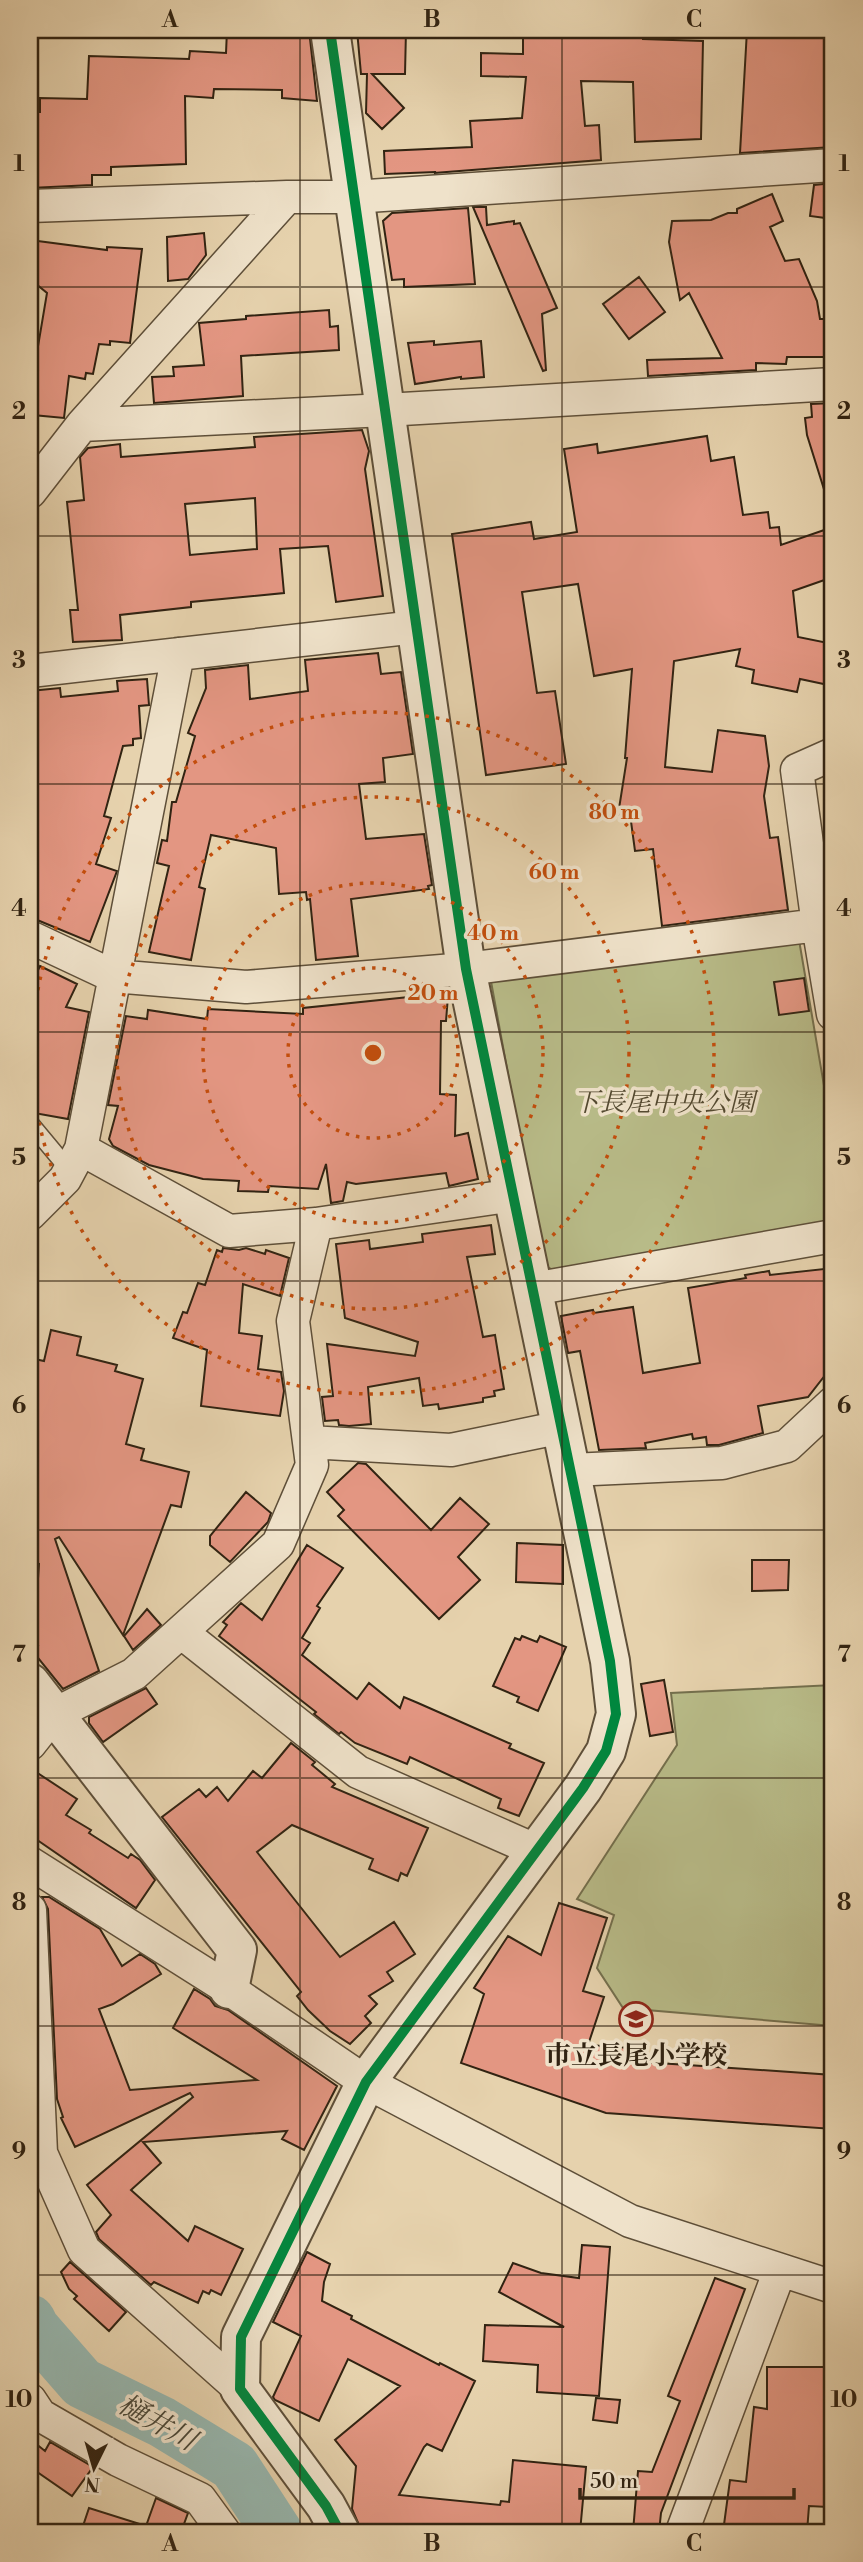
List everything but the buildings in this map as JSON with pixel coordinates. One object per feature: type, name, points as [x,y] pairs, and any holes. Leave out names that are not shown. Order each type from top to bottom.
[{"type":"street","points":[[240,2389],[241,2337],[366,2082],[583,1788],[606,1751],[616,1714],[610,1661],[466,969],[330,30]]},
{"type":"street","points":[[30,206],[353,197],[833,165]]},
{"type":"street","points":[[30,492],[82,425],[287,197]]},
{"type":"street","points":[[82,425],[833,384]]},
{"type":"street","points":[[30,671],[416,627]]},
{"type":"street","points":[[30,1214],[65,1179],[75,1160],[178,654]]},
{"type":"street","points":[[833,754],[797,770],[833,1014]]},
{"type":"street","points":[[30,937],[113,976],[246,987],[466,969],[818,925]]},
{"type":"street","points":[[75,1160],[229,1231],[316,1224],[514,1195]]},
{"type":"street","points":[[30,1744],[54,1715],[134,1674],[278,1544],[312,1465],[293,1321],[316,1224]]},
{"type":"street","points":[[533,1289],[833,1236]]},
{"type":"street","points":[[571,1470],[722,1463],[787,1446],[833,1403]]},
{"type":"street","points":[[309,1442],[451,1450],[562,1427]]},
{"type":"street","points":[[181,1632],[358,1772],[537,1851]]},
{"type":"street","points":[[30,1683],[237,1950],[229,1989]]},
{"type":"street","points":[[30,1863],[229,1989],[366,2082],[630,2221],[833,2287]]},
{"type":"street","points":[[30,1910],[41,2153],[84,2250],[240,2389],[326,2506],[340,2532]]},
{"type":"street","points":[[682,2532],[780,2270]]},
{"type":"street","points":[[30,2400],[40,2415],[118,2460],[200,2499],[224,2532]]},
{"type":"lane","points":[[30,1123],[75,1160]]},
{"type":"green space","name":"下長尾中央公園","points":[[799,940],[833,1138],[833,1222],[557,1272],[543,1265],[490,976]]},
{"type":"green space","points":[[833,1685],[833,2026],[623,2008],[597,1968],[614,1915],[577,1899],[677,1745],[671,1693]]},
{"type":"waterway","name":"樋井川","points":[[30,2320],[82,2383],[162,2422],[234,2466],[277,2532]]},
{"type":"cycle path","points":[[330,30],[466,969],[610,1661],[616,1714],[606,1751],[583,1788],[366,2082],[241,2337],[240,2389],[326,2506],[340,2532]]},
{"type":"place","name":"市立長尾小学校","points":[[636,2019]]}]
